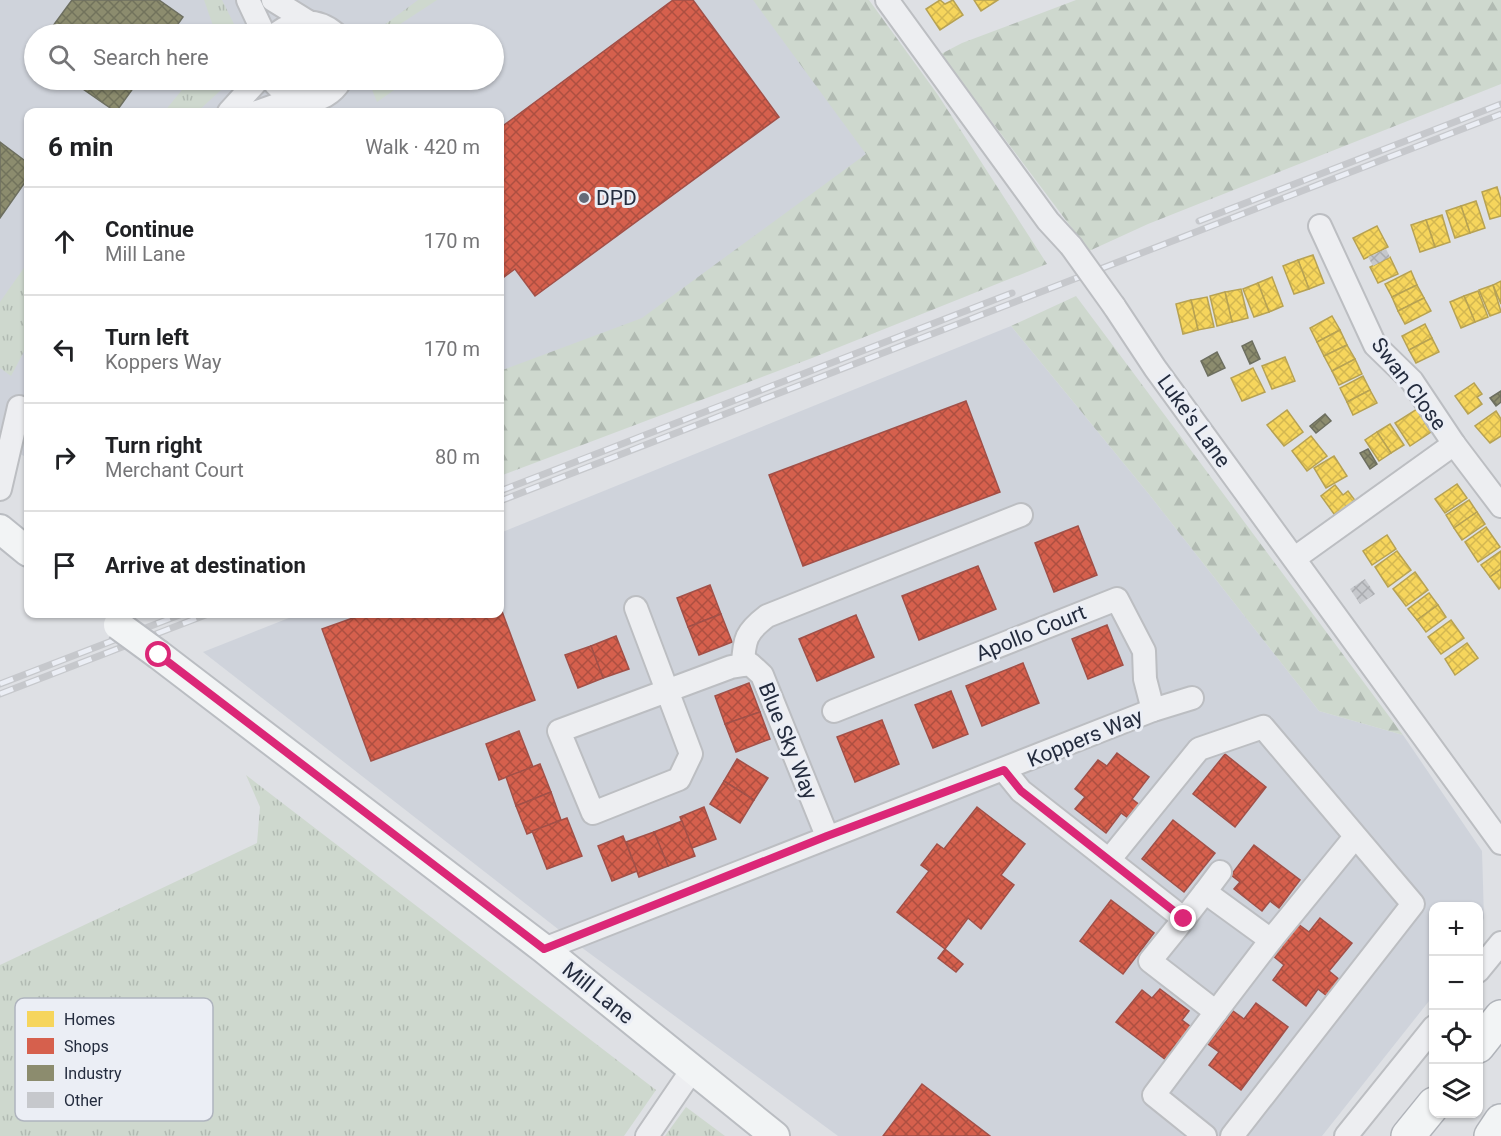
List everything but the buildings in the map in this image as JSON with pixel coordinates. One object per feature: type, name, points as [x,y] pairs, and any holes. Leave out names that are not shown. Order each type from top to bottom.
[{"type":"highway","points":[[1483,1041],[1501,1017]]},
{"type":"highway","points":[[1408,1136],[1429,1110]]},
{"type":"highway","points":[[1491,1136],[1501,1121]]},
{"type":"main road","points":[[0,529],[24,549]]},
{"type":"main road","name":"Mill Lane","points":[[111,619],[544,949],[775,1136]]},
{"type":"street","points":[[248,0],[259,24]]},
{"type":"street","points":[[273,0],[307,21],[318,24]]},
{"type":"street","name":"Luke's Lane","points":[[887,0],[1048,221],[1071,246],[1155,368],[1501,843]]},
{"type":"street","points":[[292,24],[307,21]]},
{"type":"street","points":[[233,108],[249,90]]},
{"type":"street","points":[[280,90],[294,99]]},
{"type":"street","points":[[268,108],[294,99],[315,100],[331,90]]},
{"type":"street","name":"Swan Close","points":[[1320,226],[1376,345],[1412,381],[1454,444],[1501,506]]},
{"type":"street","points":[[0,429],[24,398]]},
{"type":"street","points":[[0,489],[24,398]]},
{"type":"street","name":"Swan Close","points":[[1295,558],[1454,444]]},
{"type":"street","points":[[743,665],[744,645],[750,628],[766,616],[1021,515]]},
{"type":"street","name":"Apollo Court","points":[[834,711],[1117,599],[1144,651],[1145,679],[1153,710]]},
{"type":"street","points":[[636,608],[667,691]]},
{"type":"street","name":"Blue Sky Way","points":[[667,691],[691,754],[686,768],[679,779],[593,813],[559,731],[731,667],[750,664],[762,675],[827,836]]},
{"type":"street","name":"Koppers Way","points":[[544,949],[827,836],[1004,770],[1153,710],[1192,698]]},
{"type":"street","points":[[1109,860],[1199,749],[1263,727],[1413,904],[1232,1136]]},
{"type":"street","points":[[1004,770],[1021,791],[1184,919]]},
{"type":"street","points":[[1205,1136],[1154,1095],[1271,940],[1355,837]]},
{"type":"street","points":[[1216,1012],[1150,961],[1221,872]]},
{"type":"street","points":[[1205,892],[1271,940]]},
{"type":"street","points":[[1483,966],[1501,943]]},
{"type":"street","points":[[1346,1136],[1429,1033]]},
{"type":"street","points":[[646,1136],[692,1070]]},
{"type":"shaded area","points":[[0,0],[800,0],[898,219],[504,410],[504,108],[24,108],[24,456],[0,444]]},
{"type":"shaded area","points":[[1011,326],[1148,493],[1319,711],[1403,735],[1482,851],[1484,918],[1483,921],[1483,902],[1429,902],[1429,1001],[1322,1136],[838,1136],[581,947],[203,652],[289,618],[504,618],[504,531]]},
{"type":"green space","points":[[204,0],[222,0],[234,24],[212,24]]},
{"type":"green space","points":[[418,0],[437,0],[400,24],[386,24]]},
{"type":"green space","points":[[753,0],[869,0],[938,95],[1047,264],[812,358],[504,474],[504,370],[642,318],[866,154]]},
{"type":"green space","points":[[1076,0],[1501,0],[1501,84],[1148,224],[1089,251],[941,54],[962,43]]},
{"type":"green space","points":[[182,90],[221,90],[201,108],[167,108]]},
{"type":"green space","points":[[372,90],[394,90],[377,102]]},
{"type":"green space","points":[[24,268],[24,352],[11,376],[0,368],[0,302]]},
{"type":"green space","points":[[1076,296],[1403,735],[1319,711],[1148,493],[1011,326]]},
{"type":"green space","points":[[246,775],[656,1090],[624,1136],[0,1136],[0,965],[257,843],[260,807]]},
{"type":"green space","points":[[686,1107],[725,1136],[665,1136]]},
{"type":"railway","points":[[1199,221],[1501,104]]},
{"type":"railway","points":[[504,499],[1501,114]]},
{"type":"railway","points":[[504,489],[1012,293]]},
{"type":"railway","points":[[0,684],[172,618]]},
{"type":"railway","points":[[0,694],[198,618]]},
{"type":"place","name":"DPD","points":[[584,198]]},
{"type":"route","points":[[159,655],[544,949],[827,836],[1004,770],[1021,791],[1184,919]]}]
